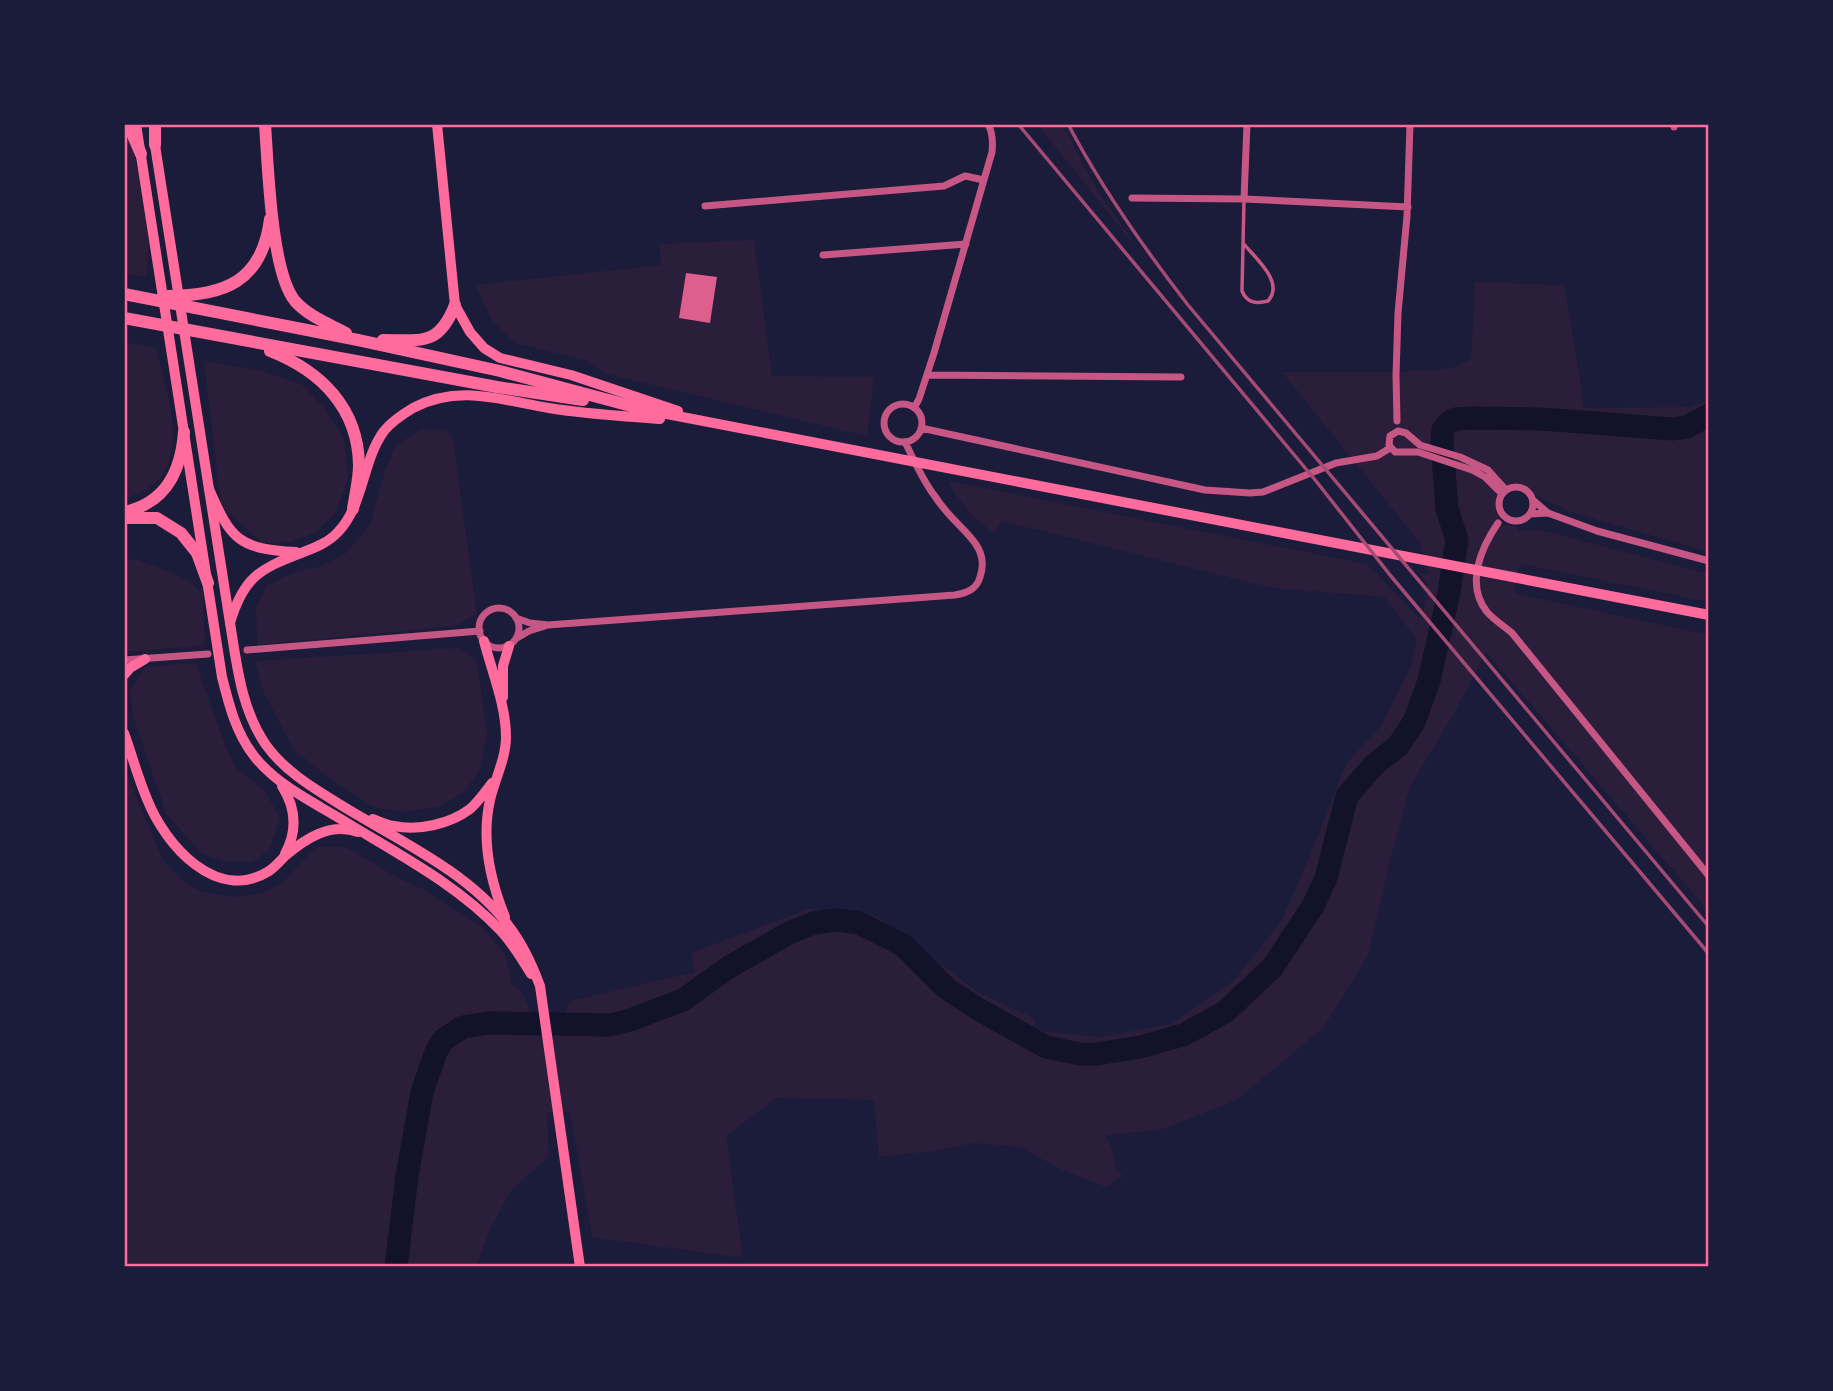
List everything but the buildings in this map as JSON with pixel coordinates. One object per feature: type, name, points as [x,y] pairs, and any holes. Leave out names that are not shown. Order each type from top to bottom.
[{"type":"highway","points":[[128,124],[141,153]]},
{"type":"highway","points":[[153,124],[155,145]]},
{"type":"highway","points":[[265,124],[271,205],[280,265],[288,289],[305,310],[358,340],[426,339],[436,335],[448,321],[455,305]]},
{"type":"highway","points":[[138,296],[194,296],[218,291],[237,281],[261,254],[267,239],[271,205]]},
{"type":"highway","points":[[124,294],[500,371],[646,410]]},
{"type":"highway","points":[[124,318],[497,387],[646,410]]},
{"type":"highway","points":[[124,323],[145,322]]},
{"type":"highway","points":[[243,341],[294,361],[318,378],[341,405],[351,423],[357,443],[359,469],[353,509]]},
{"type":"highway","points":[[124,512],[146,505],[167,486],[180,461],[184,432]]},
{"type":"highway","points":[[124,518],[157,518],[181,533],[197,553],[208,583]]},
{"type":"main road","points":[[136,124],[222,677],[242,736],[277,780],[291,803],[294,820],[292,838],[283,859]]},
{"type":"main road","points":[[437,124],[455,305],[470,332],[484,348],[500,358],[571,374],[719,425]]},
{"type":"main road","points":[[155,145],[230,623],[245,702],[257,729],[275,757],[285,767],[462,880],[508,923]]},
{"type":"main road","points":[[230,623],[236,603],[248,583],[266,567],[322,544],[337,533],[353,509],[373,452],[385,430],[410,410],[446,396],[471,395],[549,408],[719,425]]},
{"type":"main road","points":[[646,410],[1709,615]]},
{"type":"main road","points":[[209,489],[227,527],[240,539],[253,547],[266,550],[302,552]]},
{"type":"main road","points":[[482,636],[503,712]]},
{"type":"main road","points":[[509,646],[503,666],[505,748],[488,813],[488,852],[494,889],[540,986],[580,1267]]},
{"type":"main road","points":[[124,675],[145,659]]},
{"type":"main road","points":[[124,733],[147,800],[158,822],[177,848],[200,869],[211,875],[226,880],[242,880],[263,874],[302,842],[322,832],[348,830],[369,836]]},
{"type":"main road","points":[[354,813],[394,826],[421,827],[441,823],[471,807],[496,777]]},
{"type":"main road","points":[[277,780],[430,874],[490,919],[515,948],[540,986]]},
{"type":"street","points":[[914,408],[927,375],[992,152],[993,141],[988,124]]},
{"type":"street","points":[[1244,199],[1247,124]]},
{"type":"street","points":[[1410,124],[1408,207],[1398,313],[1397,421],[1401,431],[1419,448],[1488,470],[1504,492]]},
{"type":"street","points":[[705,206],[944,186],[965,176],[984,180]]},
{"type":"street","points":[[1132,198],[1244,199],[1408,207]]},
{"type":"street","points":[[823,255],[966,244]]},
{"type":"street","points":[[927,375],[1181,376]]},
{"type":"street","points":[[902,404],[914,408],[921,416],[921,428],[915,438],[905,442],[898,441],[888,434],[886,415],[902,404]]},
{"type":"street","points":[[1397,421],[1388,442],[1392,451],[1398,453],[1419,448]]},
{"type":"street","points":[[921,428],[1205,490],[1234,493],[1263,492],[1336,463],[1377,456],[1390,448]]},
{"type":"street","points":[[1391,436],[1401,431]]},
{"type":"street","points":[[548,625],[529,631],[509,646],[496,648],[482,636],[480,626],[484,616],[495,609],[507,610],[516,618],[530,623],[548,625],[955,595],[969,591],[978,583],[981,575],[982,554],[973,538],[932,493],[905,442]]},
{"type":"street","points":[[1530,515],[1532,496],[1524,488],[1515,486],[1504,492],[1500,499],[1498,523],[1482,551],[1478,564],[1476,580],[1483,606],[1493,619],[1512,633],[1709,876]]},
{"type":"street","points":[[1533,501],[1548,513],[1597,531],[1709,561]]},
{"type":"street","points":[[1501,511],[1509,519]]},
{"type":"street","points":[[1498,523],[1509,519],[1520,521],[1530,515],[1548,513]]},
{"type":"street","points":[[516,618],[520,628],[517,638]]},
{"type":"street","points":[[247,650],[482,636]]},
{"type":"street","points":[[124,660],[208,654]]},
{"type":"lane","points":[[1243,243],[1270,276],[1274,290],[1268,301],[1257,303],[1247,300],[1242,291],[1243,243],[1244,199]]},
{"type":"shaded area","points":[[1037,124],[1062,124],[1098,191],[1144,257]]},
{"type":"shaded area","points":[[124,125],[133,144],[149,243],[146,277],[124,273]]},
{"type":"shaded area","points":[[754,240],[772,376],[874,377],[867,436],[606,374],[585,360],[514,343],[492,321],[476,285],[661,265],[659,244]]},
{"type":"shaded area","points":[[1475,282],[1564,285],[1583,408],[1690,407],[1709,400],[1709,552],[1571,512],[1518,485],[1502,489],[1496,506],[1497,515],[1503,525],[1518,527],[1518,532],[1537,529],[1709,574],[1709,602],[1520,564],[1514,593],[1709,635],[1709,912],[1486,652],[1451,719],[1410,786],[1368,956],[1323,1028],[1237,1100],[1160,1130],[1103,1135],[1108,1138],[1116,1168],[1123,1176],[1106,1187],[1058,1168],[1020,1147],[973,1143],[879,1157],[874,1100],[776,1098],[726,1136],[743,1258],[592,1237],[570,1112],[547,1113],[549,1157],[512,1189],[491,1227],[476,1267],[124,1267],[124,767],[162,859],[198,891],[233,897],[266,891],[281,884],[315,849],[343,847],[423,889],[483,928],[506,956],[512,985],[526,1000],[531,1020],[557,1026],[562,1024],[569,1001],[695,972],[691,953],[808,909],[878,917],[978,992],[1034,1018],[1037,1031],[1100,1037],[1171,1024],[1234,980],[1282,920],[1346,764],[1382,724],[1411,666],[1417,639],[1384,597],[1273,588],[1002,521],[994,533],[968,510],[948,481],[1367,564],[1421,620],[1428,584],[1419,573],[1429,574],[1420,543],[1282,372],[1449,369],[1471,360]]},
{"type":"shaded area","points":[[124,342],[156,348],[167,391],[173,436],[171,457],[162,475],[147,489],[124,498]]},
{"type":"shaded area","points":[[204,361],[260,370],[303,385],[326,411],[344,439],[348,479],[335,513],[316,532],[290,542],[262,543],[221,506]]},
{"type":"shaded area","points":[[421,430],[446,430],[453,439],[477,614],[455,626],[257,645],[256,609],[266,586],[293,573],[319,567],[346,553],[370,525],[385,470],[397,444]]},
{"type":"shaded area","points":[[124,558],[176,575],[190,582],[203,594],[205,645],[124,652]]},
{"type":"shaded area","points":[[460,648],[477,661],[487,735],[480,769],[465,791],[440,806],[406,812],[373,807],[336,783],[294,750],[264,693],[255,661]]},
{"type":"shaded area","points":[[196,663],[225,746],[236,768],[265,791],[280,818],[269,850],[253,862],[228,862],[202,854],[167,815],[133,717],[130,690],[145,667]]},
{"type":"waterway","points":[[396,1267],[407,1176],[422,1092],[443,1040],[463,1027],[487,1023],[611,1025],[630,1020],[683,1000],[729,967],[791,932],[814,923],[836,920],[859,923],[903,945],[946,988],[1046,1047],[1080,1054],[1140,1047],[1183,1035],[1225,1012],[1272,968],[1313,906],[1326,878],[1347,796],[1375,764],[1398,746],[1414,722],[1429,681],[1449,592],[1457,540],[1447,509],[1443,429],[1455,419],[1475,418],[1542,419],[1672,429],[1687,427],[1709,415]]},
{"type":"railway","points":[[1018,124],[1316,481],[1390,575],[1709,954]]},
{"type":"railway","points":[[1068,124],[1124,217],[1188,305],[1709,927]]}]
